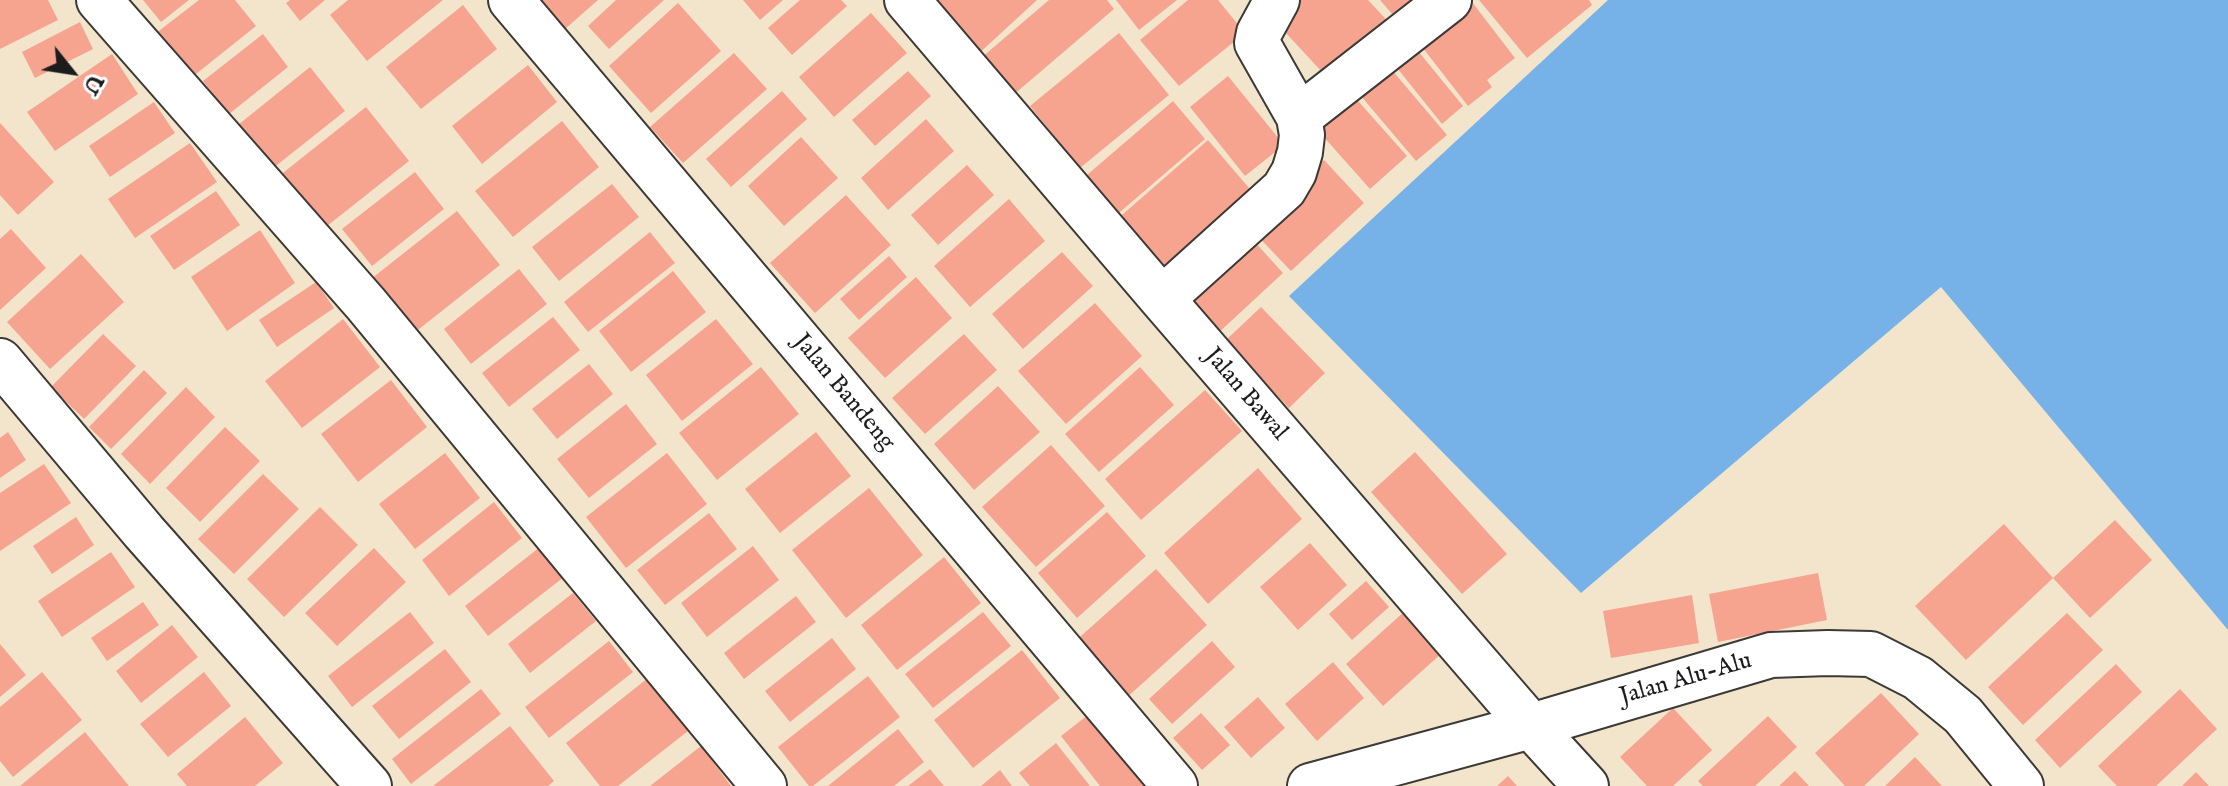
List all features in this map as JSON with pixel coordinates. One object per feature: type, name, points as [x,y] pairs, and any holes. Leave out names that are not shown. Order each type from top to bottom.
[{"type":"street","points":[[99,0],[366,304],[764,786]]},
{"type":"street","name":"Jalan Bandeng","points":[[511,0],[1175,786]]},
{"type":"street","name":"Jalan Bawal","points":[[907,0],[1162,299],[1586,786]]},
{"type":"street","points":[[1162,299],[1284,189],[1294,172],[1302,135],[1299,117],[1257,43],[1259,33],[1277,0]]},
{"type":"street","points":[[1299,117],[1449,0]]},
{"type":"street","points":[[0,361],[144,532],[369,786]]},
{"type":"street","name":"Jalan Alu-Alu","points":[[1310,786],[1531,726],[1771,655],[1828,653],[1871,654],[1918,678],[1963,715],[2021,786]]},
{"type":"water","points":[[1608,0],[2228,0],[2228,630],[1941,287],[1581,593],[1289,296]]},
{"type":"building","points":[[0,0],[48,0],[58,20],[0,49]]},
{"type":"building","points":[[143,0],[189,0],[161,22]]},
{"type":"building","points":[[199,0],[235,0],[256,26],[186,82],[151,37]]},
{"type":"building","points":[[290,0],[325,0],[300,21],[286,3]]},
{"type":"building","points":[[348,0],[443,0],[367,61],[330,15]]},
{"type":"building","points":[[539,0],[598,0],[565,29]]},
{"type":"building","points":[[616,0],[664,0],[609,49],[588,26]]},
{"type":"building","points":[[743,0],[783,0],[760,20]]},
{"type":"building","points":[[800,0],[841,0],[847,6],[792,55],[768,28]]},
{"type":"building","points":[[938,0],[1037,0],[975,57],[930,7]]},
{"type":"building","points":[[1049,0],[1107,0],[1114,9],[1005,102],[974,64]]},
{"type":"building","points":[[1116,0],[1177,0],[1139,30]]},
{"type":"building","points":[[1188,0],[1218,0],[1245,33],[1179,86],[1140,40]]},
{"type":"building","points":[[1291,0],[1368,0],[1395,29],[1335,86],[1272,18]]},
{"type":"building","points":[[1380,0],[1440,0],[1406,30]]},
{"type":"building","points":[[1479,0],[1589,0],[1592,5],[1527,58]]},
{"type":"building","points":[[1472,2],[1515,58],[1487,80],[1492,87],[1468,106],[1419,43]]},
{"type":"building","points":[[678,3],[721,51],[651,113],[609,66]]},
{"type":"building","points":[[463,5],[497,49],[421,109],[386,67]]},
{"type":"building","points":[[871,13],[907,53],[834,117],[799,77]]},
{"type":"building","points":[[80,22],[93,49],[35,78],[22,52]]},
{"type":"building","points":[[1119,33],[1169,95],[1080,168],[1030,106]]},
{"type":"building","points":[[263,34],[288,67],[229,114],[203,81]]},
{"type":"building","points":[[1414,46],[1463,106],[1442,124],[1393,63]]},
{"type":"building","points":[[734,53],[767,89],[683,163],[650,127]]},
{"type":"building","points":[[112,54],[138,94],[55,151],[27,112]]},
{"type":"building","points":[[1386,63],[1447,135],[1416,161],[1355,89]]},
{"type":"building","points":[[528,65],[557,102],[482,164],[452,126]]},
{"type":"building","points":[[310,67],[345,111],[272,169],[238,125]]},
{"type":"building","points":[[908,71],[931,96],[875,146],[852,120]]},
{"type":"building","points":[[1228,76],[1284,145],[1245,176],[1190,107]]},
{"type":"building","points":[[782,91],[807,119],[731,187],[706,159]]},
{"type":"building","points":[[1351,93],[1407,156],[1370,189],[1314,126]]},
{"type":"building","points":[[1173,101],[1205,139],[1113,218],[1080,181]]},
{"type":"building","points":[[154,102],[175,133],[110,177],[89,146]]},
{"type":"building","points":[[366,107],[409,161],[317,234],[274,180]]},
{"type":"building","points":[[926,119],[954,151],[888,210],[861,178]]},
{"type":"building","points":[[562,121],[599,167],[513,237],[475,191]]},
{"type":"building","points":[[0,123],[54,182],[18,215],[0,195]]},
{"type":"building","points":[[801,137],[838,178],[784,226],[748,186]]},
{"type":"building","points":[[1208,140],[1255,195],[1162,276],[1115,221]]},
{"type":"building","points":[[190,143],[217,182],[135,238],[108,199]]},
{"type":"building","points":[[1324,160],[1364,203],[1291,271],[1251,229]]},
{"type":"building","points":[[967,165],[994,195],[938,245],[911,215]]},
{"type":"building","points":[[415,172],[444,209],[372,266],[342,229]]},
{"type":"building","points":[[612,184],[639,217],[559,281],[532,247]]},
{"type":"building","points":[[216,191],[240,225],[174,270],[150,236]]},
{"type":"building","points":[[846,195],[891,245],[815,313],[770,263]]},
{"type":"building","points":[[1009,199],[1045,241],[970,307],[934,266]]},
{"type":"building","points":[[457,211],[500,265],[414,333],[371,279]]},
{"type":"building","points":[[11,229],[46,268],[0,310],[0,239]]},
{"type":"building","points":[[260,230],[295,283],[227,331],[191,277]]},
{"type":"building","points":[[650,232],[675,263],[588,332],[564,302]]},
{"type":"building","points":[[1253,240],[1283,273],[1216,335],[1186,301]]},
{"type":"building","points":[[1062,252],[1093,286],[1023,349],[992,314]]},
{"type":"building","points":[[81,254],[124,302],[50,369],[7,322]]},
{"type":"building","points":[[889,256],[907,277],[859,320],[840,299]]},
{"type":"building","points":[[519,269],[547,304],[471,364],[444,329]]},
{"type":"building","points":[[673,271],[706,312],[631,372],[599,331]]},
{"type":"building","points":[[916,277],[952,318],[885,378],[848,338]]},
{"type":"building","points":[[316,282],[334,308],[277,347],[259,320]]},
{"type":"building","points":[[1095,303],[1142,356],[1066,424],[1018,371]]},
{"type":"building","points":[[1261,307],[1325,373],[1289,408],[1225,341]]},
{"type":"building","points":[[553,317],[580,350],[509,407],[482,373]]},
{"type":"building","points":[[343,319],[380,367],[302,428],[265,381]]},
{"type":"building","points":[[716,319],[753,364],[682,421],[646,375]]},
{"type":"building","points":[[103,334],[136,366],[84,419],[51,387]]},
{"type":"building","points":[[964,334],[997,370],[925,434],[892,398]]},
{"type":"building","points":[[589,364],[613,394],[557,439],[532,409]]},
{"type":"building","points":[[761,367],[799,414],[717,480],[679,433]]},
{"type":"building","points":[[1140,367],[1174,405],[1099,472],[1065,434]]},
{"type":"building","points":[[144,370],[167,393],[111,449],[89,427]]},
{"type":"building","points":[[391,380],[427,427],[358,482],[321,434]]},
{"type":"building","points":[[998,386],[1040,432],[974,490],[934,444]]},
{"type":"building","points":[[186,387],[215,417],[150,484],[121,454]]},
{"type":"building","points":[[1205,390],[1242,431],[1141,520],[1105,479]]},
{"type":"building","points":[[626,404],[657,444],[589,498],[557,459]]},
{"type":"building","points":[[225,427],[260,461],[200,522],[166,488]]},
{"type":"building","points":[[8,432],[26,460],[0,478],[0,438]]},
{"type":"building","points":[[816,432],[851,476],[780,533],[745,489]]},
{"type":"building","points":[[1051,445],[1105,506],[1036,567],[982,507]]},
{"type":"building","points":[[1415,452],[1507,554],[1462,594],[1371,492]]},
{"type":"building","points":[[445,453],[480,498],[415,549],[379,504]]},
{"type":"building","points":[[667,453],[707,504],[626,568],[586,517]]},
{"type":"building","points":[[44,464],[71,503],[0,551],[0,493]]},
{"type":"building","points":[[1258,468],[1302,519],[1208,604],[1164,553]]},
{"type":"building","points":[[263,474],[299,509],[234,574],[198,539]]},
{"type":"building","points":[[869,488],[923,555],[846,618],[792,550]]},
{"type":"building","points":[[494,502],[522,538],[449,596],[422,560]]},
{"type":"building","points":[[320,507],[358,545],[284,617],[247,579]]},
{"type":"building","points":[[1107,512],[1146,556],[1077,618],[1038,573]]},
{"type":"building","points":[[709,513],[737,549],[665,605],[637,570]]},
{"type":"building","points":[[76,517],[94,545],[52,574],[33,546]]},
{"type":"building","points":[[2115,520],[2152,560],[2090,618],[2053,578]]},
{"type":"building","points":[[2004,524],[2053,578],[1966,660],[1915,606]]},
{"type":"building","points":[[1310,543],[1347,585],[1298,630],[1260,587]]},
{"type":"building","points":[[753,546],[779,580],[707,637],[681,603]]},
{"type":"building","points":[[540,547],[564,577],[488,636],[465,606]]},
{"type":"building","points":[[374,548],[406,582],[337,646],[305,613]]},
{"type":"building","points":[[111,552],[135,587],[62,637],[38,601]]},
{"type":"building","points":[[944,557],[981,603],[897,670],[861,625]]},
{"type":"building","points":[[1156,569],[1207,625],[1123,701],[1072,644]]},
{"type":"building","points":[[1818,573],[1827,620],[1718,642],[1709,594]]},
{"type":"building","points":[[1366,581],[1389,607],[1352,640],[1329,614]]},
{"type":"building","points":[[573,593],[596,621],[530,673],[508,644]]},
{"type":"building","points":[[1692,595],[1699,643],[1611,658],[1603,611]]},
{"type":"building","points":[[796,596],[816,622],[744,679],[724,653]]},
{"type":"building","points":[[143,602],[159,625],[107,661],[91,638]]},
{"type":"building","points":[[1405,611],[1442,653],[1383,706],[1346,664]]},
{"type":"building","points":[[410,612],[434,643],[352,707],[328,676]]},
{"type":"building","points":[[983,612],[1011,646],[933,708],[905,674]]},
{"type":"building","points":[[2067,613],[2103,650],[2023,725],[1988,687]]},
{"type":"building","points":[[172,625],[198,657],[141,703],[116,671]]},
{"type":"building","points":[[832,638],[856,669],[790,722],[765,691]]},
{"type":"building","points":[[609,641],[633,672],[549,738],[525,707]]},
{"type":"building","points":[[1212,641],[1235,667],[1172,724],[1149,699]]},
{"type":"building","points":[[0,644],[26,675],[0,697]]},
{"type":"building","points":[[445,649],[471,682],[399,739],[372,706]]},
{"type":"building","points":[[1022,650],[1060,698],[973,768],[934,720]]},
{"type":"building","points":[[1333,662],[1364,698],[1317,741],[1285,704]]},
{"type":"building","points":[[2116,664],[2142,692],[2060,768],[2035,740]]},
{"type":"building","points":[[42,672],[82,720],[13,777],[0,761],[0,707]]},
{"type":"building","points":[[204,672],[231,706],[168,757],[140,724]]},
{"type":"building","points":[[868,676],[900,717],[813,786],[809,786],[778,747]]},
{"type":"building","points":[[648,678],[688,731],[618,786],[600,786],[566,743]]},
{"type":"building","points":[[481,689],[501,714],[411,784],[392,759]]},
{"type":"building","points":[[2180,689],[2217,729],[2156,786],[2117,786],[2098,766]]},
{"type":"building","points":[[1881,693],[1919,734],[1864,786],[1845,786],[1815,753]]},
{"type":"building","points":[[1258,697],[1285,728],[1251,758],[1224,727]]},
{"type":"building","points":[[1673,708],[1712,750],[1673,786],[1647,786],[1620,757]]},
{"type":"building","points":[[1201,713],[1230,745],[1202,770],[1173,738]]},
{"type":"building","points":[[1088,715],[1144,786],[1100,786],[1061,736]]},
{"type":"building","points":[[1768,716],[1797,747],[1755,786],[1703,786],[1698,781]]},
{"type":"building","points":[[245,717],[283,763],[255,786],[187,786],[177,774]]},
{"type":"building","points":[[510,726],[554,781],[548,786],[433,786]]},
{"type":"building","points":[[898,729],[924,762],[894,786],[828,786]]},
{"type":"building","points":[[85,732],[129,786],[20,786]]},
{"type":"building","points":[[1056,743],[1090,786],[1030,786],[1019,773]]},
{"type":"building","points":[[701,746],[731,786],[650,786]]},
{"type":"building","points":[[1915,757],[1942,786],[1885,786]]},
{"type":"building","points":[[930,769],[944,786],[908,786]]},
{"type":"building","points":[[1000,770],[1012,786],[981,786]]},
{"type":"building","points":[[1795,771],[1809,786],[1779,786]]},
{"type":"building","points":[[2196,772],[2209,786],[2182,786]]},
{"type":"building","points":[[1508,776],[1517,786],[1497,786]]}]
